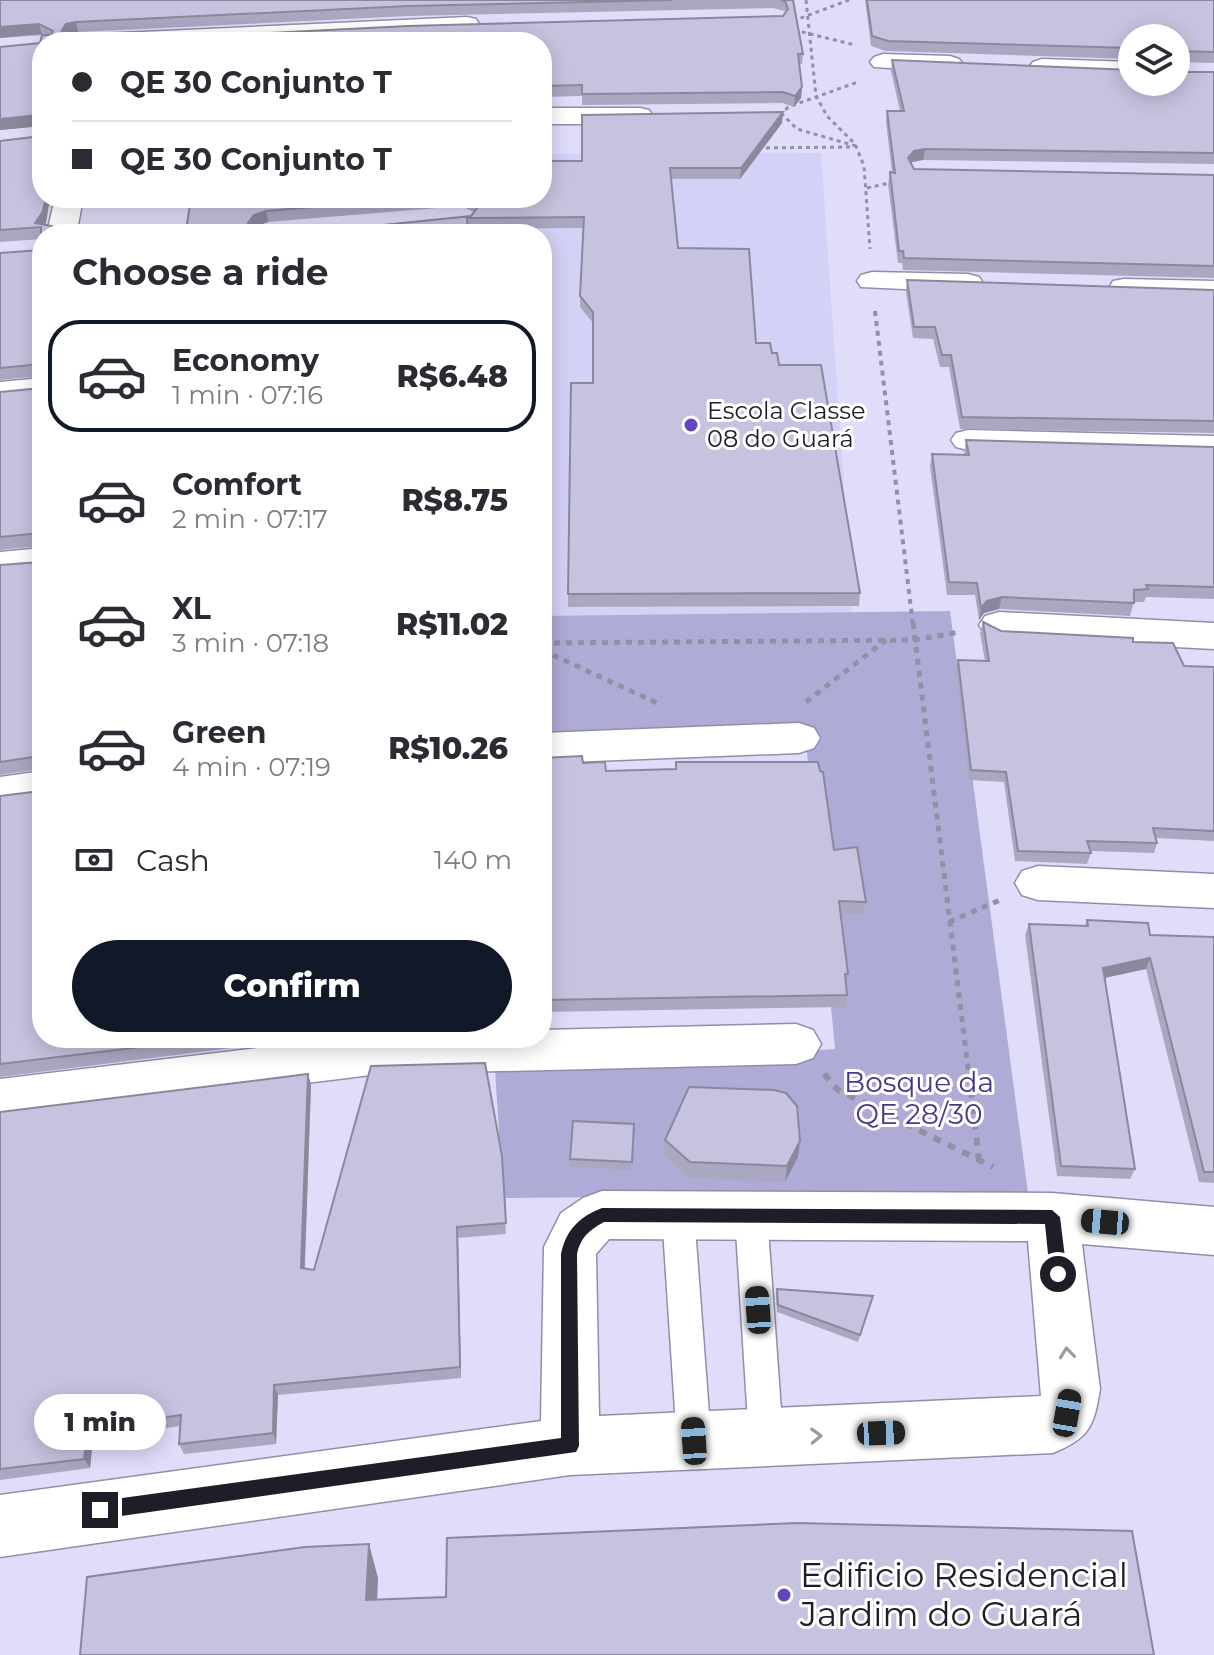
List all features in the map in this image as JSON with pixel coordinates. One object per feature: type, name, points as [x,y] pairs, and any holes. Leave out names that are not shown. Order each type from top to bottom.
[{"type":"street","points":[[305,32],[486,24]]},
{"type":"street","points":[[883,62],[976,65]]},
{"type":"street","points":[[1023,66],[1118,69]]},
{"type":"street","points":[[552,116],[659,115]]},
{"type":"street","points":[[872,281],[996,284]]},
{"type":"street","points":[[1090,287],[1214,290]]},
{"type":"street","points":[[0,392],[32,389]]},
{"type":"street","points":[[968,440],[1214,446]]},
{"type":"street","points":[[0,564],[32,561]]},
{"type":"street","points":[[999,625],[1214,636]]},
{"type":"street","points":[[552,748],[799,738]]},
{"type":"street","points":[[0,792],[32,787]]},
{"type":"street","points":[[1038,883],[1214,891]]},
{"type":"street","points":[[0,1100],[379,1054],[796,1044]]},
{"type":"street","points":[[570,1446],[569,1254],[572,1239],[585,1224],[602,1215],[1052,1217],[1213,1234]]},
{"type":"street","points":[[0,1526],[570,1446],[1053,1424],[1067,1413],[1071,1389],[1052,1217]]},
{"type":"lane","points":[[678,1214],[694,1441]]},
{"type":"lane","points":[[751,1215],[766,1438]]},
{"type":"path","points":[[806,0],[819,108],[857,147],[867,188],[872,281],[979,1160]]},
{"type":"path","points":[[787,23],[849,0]]},
{"type":"path","points":[[788,28],[882,51],[884,74],[816,96],[788,107],[782,114],[797,129],[857,147]]},
{"type":"path","points":[[747,148],[857,147]]},
{"type":"path","points":[[867,188],[901,181]]},
{"type":"path","points":[[552,643],[915,640],[999,625]]},
{"type":"path","points":[[799,738],[806,699],[887,640]]},
{"type":"path","points":[[552,655],[657,702],[690,742]]},
{"type":"path","points":[[949,922],[1038,883]]},
{"type":"path","points":[[796,1044],[838,1090],[1051,1198],[1052,1217]]},
{"type":"shaded area","name":"Escola Classe 08 do Guará","points":[[821,153],[853,619],[552,616],[552,224],[529,224],[530,208],[552,208],[552,154]]},
{"type":"green space","name":"Bosque da QE 28/30","points":[[950,611],[1028,1193],[503,1198],[495,1069],[835,1049],[805,731],[552,743],[552,616]]},
{"type":"building","points":[[0,0],[672,0],[408,6],[76,22],[66,24],[61,32],[52,32],[39,24],[0,27]]},
{"type":"building","points":[[781,0],[793,0],[803,54],[798,54],[802,87],[795,96],[783,92],[582,94],[582,85],[552,86],[552,32],[288,32],[783,16],[788,9],[785,1]]},
{"type":"building","points":[[867,0],[1214,0],[1214,52],[1190,51],[1190,24],[1118,24],[1118,48],[888,41],[872,36]]},
{"type":"building","points":[[32,44],[32,116],[0,119],[0,47]]},
{"type":"building","points":[[892,60],[1118,69],[1118,96],[1190,96],[1190,72],[1214,72],[1214,153],[925,149],[914,151],[908,158],[914,169],[1214,175],[1214,266],[904,258],[903,251],[899,251],[890,172],[895,173],[887,111],[904,111]]},
{"type":"building","name":"Escola Classe 08 do Guará","points":[[783,112],[741,168],[670,168],[678,248],[749,249],[756,343],[770,343],[772,353],[777,353],[779,365],[821,365],[860,593],[568,594],[571,383],[593,383],[593,312],[580,296],[584,217],[467,218],[467,224],[393,224],[471,216],[477,208],[552,208],[552,161],[582,161],[582,115]]},
{"type":"building","points":[[32,137],[32,208],[44,208],[35,223],[41,224],[0,230],[0,141]]},
{"type":"building","name":"Escola Classe 08 do Guará","points":[[189,208],[302,208],[266,211],[254,215],[248,223],[187,224]]},
{"type":"building","points":[[32,251],[32,365],[0,368],[0,253]]},
{"type":"building","points":[[907,280],[1214,290],[1214,421],[962,417],[951,355],[942,355],[935,327],[914,327]]},
{"type":"building","points":[[32,389],[32,534],[0,537],[0,392]]},
{"type":"building","points":[[966,440],[1214,447],[1214,587],[1146,585],[1148,589],[1134,590],[1134,603],[1002,597],[987,601],[981,608],[977,583],[949,582],[932,454],[969,455]]},
{"type":"building","points":[[32,563],[32,757],[0,762],[0,565]]},
{"type":"building","points":[[983,622],[1001,631],[1173,643],[1184,666],[1214,667],[1214,831],[1153,828],[1157,843],[1087,841],[1091,853],[1018,851],[1006,772],[971,770],[958,660],[989,661]]},
{"type":"building","points":[[582,756],[583,763],[605,762],[606,771],[676,769],[676,762],[818,762],[823,772],[834,850],[857,847],[866,902],[839,901],[848,974],[845,974],[847,995],[552,1000],[552,758]]},
{"type":"building","points":[[32,792],[32,1048],[132,1048],[0,1064],[0,796]]},
{"type":"building","points":[[1087,920],[1148,923],[1150,935],[1214,937],[1214,1172],[1204,1172],[1150,958],[1103,968],[1135,1169],[1061,1166],[1029,924],[1088,926]]},
{"type":"building","points":[[485,1063],[502,1156],[506,1223],[457,1227],[460,1367],[274,1385],[273,1433],[179,1444],[181,1415],[88,1429],[84,1459],[0,1469],[0,1112],[308,1074],[301,1268],[314,1270],[371,1066]]},
{"type":"building","points":[[689,1087],[786,1093],[797,1106],[800,1141],[787,1166],[690,1162],[665,1140]]},
{"type":"building","points":[[573,1121],[634,1124],[632,1162],[570,1159]]},
{"type":"building","points":[[777,1289],[873,1296],[860,1335],[778,1305]]},
{"type":"building","name":"Edificio Residencial Jardim do Guará","points":[[797,1523],[1132,1531],[1154,1655],[80,1655],[87,1577],[305,1547],[369,1544],[366,1600],[446,1597],[447,1538]]},
{"type":"place","name":"Escola Classe 08 do Guará","points":[[691,425]]},
{"type":"place","name":"Edificio Residencial Jardim do Guará","points":[[784,1595]]},
{"type":"route","points":[[100,1510],[570,1446],[569,1254],[572,1239],[585,1224],[602,1215],[1052,1217],[1058,1274]]}]
